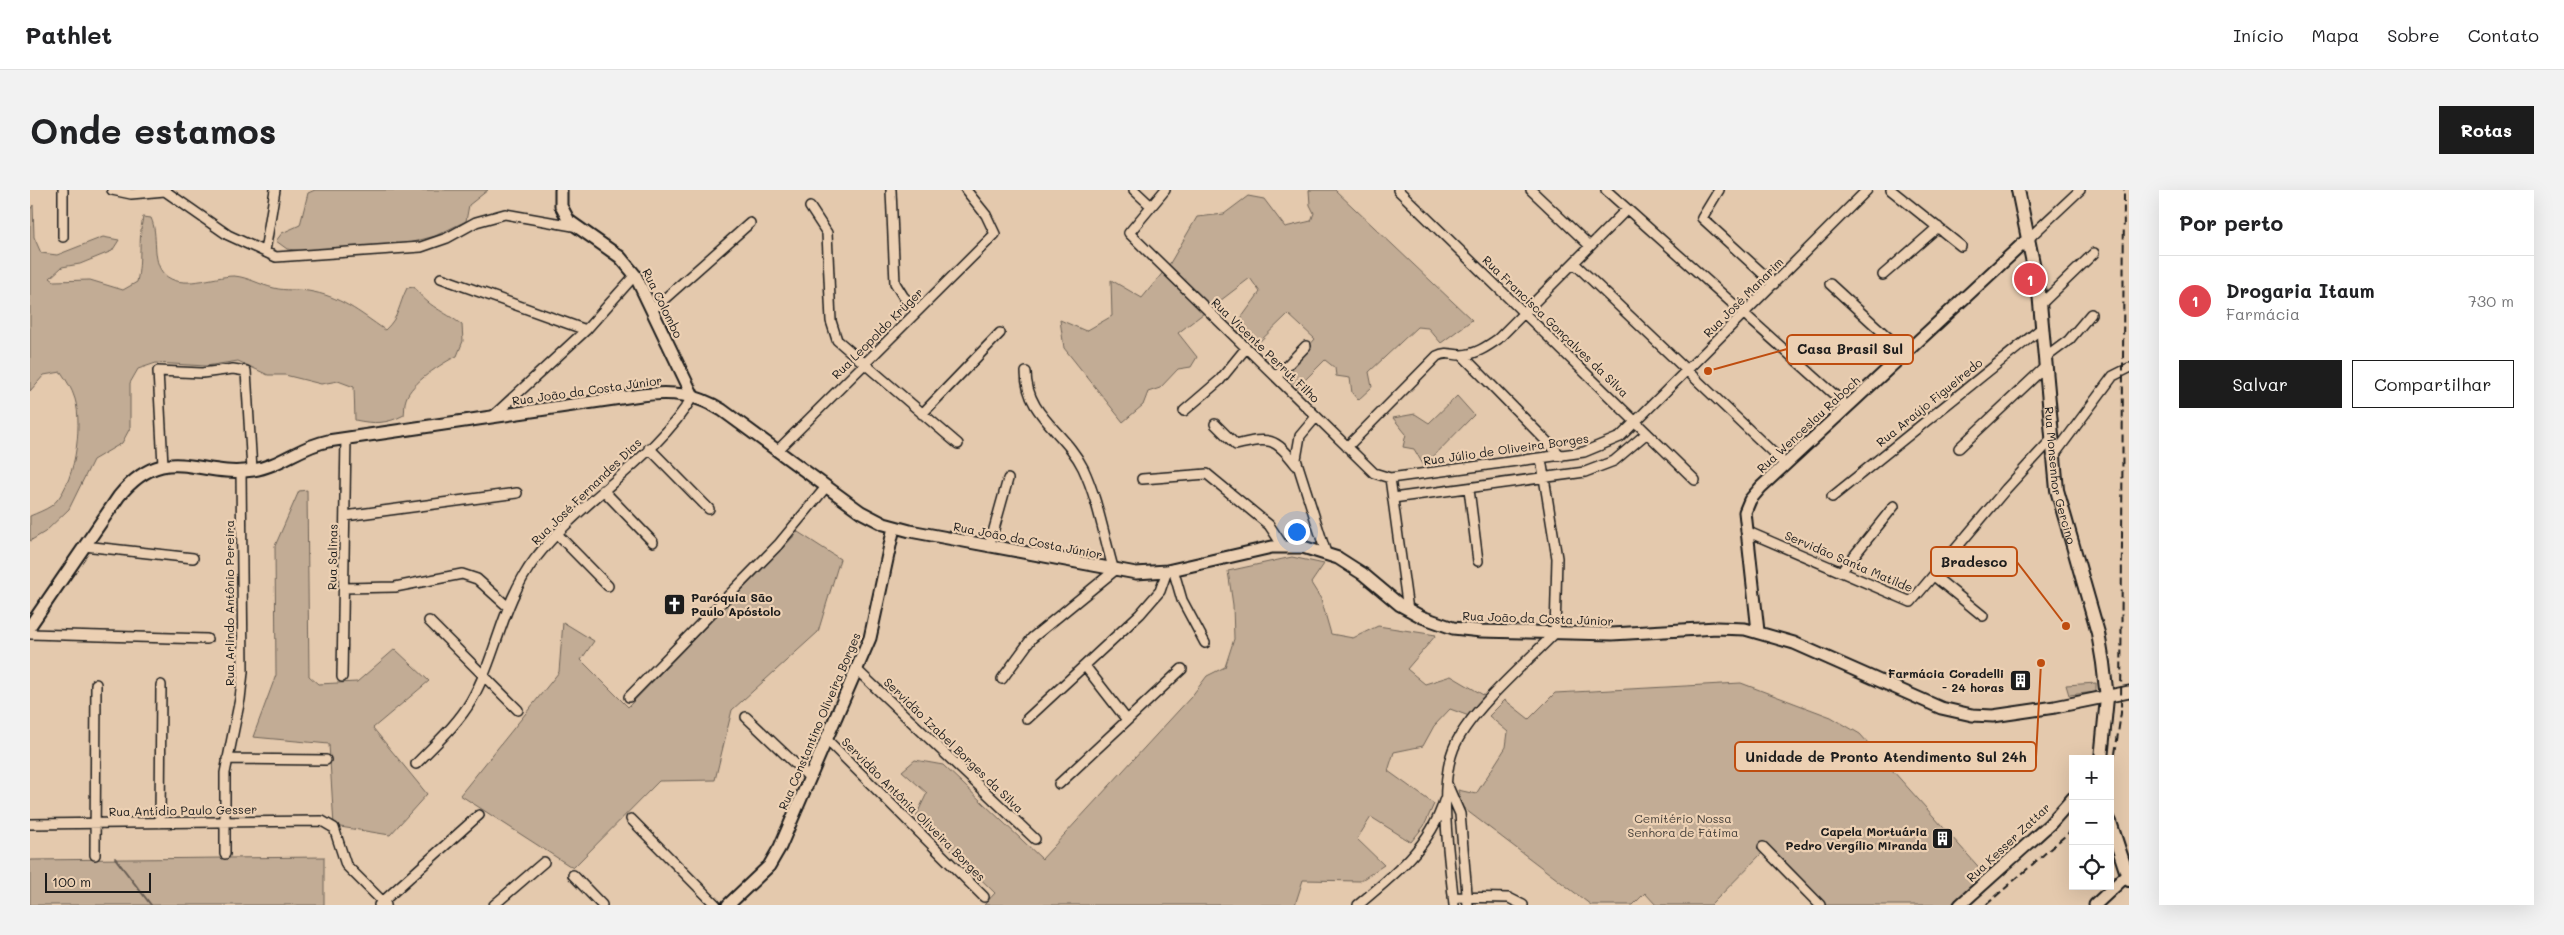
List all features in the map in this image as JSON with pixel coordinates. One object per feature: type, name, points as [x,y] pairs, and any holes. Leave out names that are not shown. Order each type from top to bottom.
[{"type":"main road","points":[[561,190],[563,211],[573,226]]},
{"type":"main road","name":"Rua Monsenhor Gercino","points":[[2018,190],[2041,304],[2052,458],[2061,508],[2098,633],[2107,698],[2101,755]]},
{"type":"main road","name":"Rua Colombo","points":[[573,226],[620,257],[635,275],[693,396]]},
{"type":"main road","name":"Rua Wenceslau Raboch","points":[[1758,632],[1746,531],[1745,512],[1750,500],[1785,464],[2029,238]]},
{"type":"main road","name":"Rua João da Costa Júnior","points":[[30,626],[125,488],[143,474],[163,465],[184,464],[246,471],[269,465],[315,443],[648,394],[678,393],[693,396],[722,410],[861,512],[894,528],[1136,573],[1170,570],[1283,546],[1303,547],[1326,553],[1352,566],[1391,599],[1408,610],[1441,625],[1465,630],[1555,633],[1630,634],[1717,628],[1758,632],[1794,643],[1924,701],[1958,713],[1993,716],[2107,698],[2129,692]]},
{"type":"main road","name":"Rua Constantino Oliveira Borges","points":[[728,905],[772,862],[857,670],[870,638],[894,528]]},
{"type":"main road","name":"Rua Kesser Zattar","points":[[1960,905],[2050,824],[2071,800]]},
{"type":"main road","points":[[2095,905],[2128,877],[2114,834]]},
{"type":"street","points":[[63,190],[63,237]]},
{"type":"street","points":[[112,190],[124,192],[166,191],[228,235],[281,257],[410,249],[447,238],[476,222],[505,214],[573,226]]},
{"type":"street","points":[[265,251],[275,190]]},
{"type":"street","points":[[891,190],[896,283],[903,296],[917,311]]},
{"type":"street","name":"Rua Leopoldo Krüger","points":[[777,451],[995,234],[986,215],[966,190]]},
{"type":"street","points":[[1134,190],[1151,206],[1165,190]]},
{"type":"street","name":"Rua Francisca Gonçalves da Silva","points":[[1398,190],[1696,480]]},
{"type":"street","points":[[1531,190],[1590,246]]},
{"type":"street","points":[[1606,190],[1848,406]]},
{"type":"street","points":[[1719,190],[1702,218],[1774,284]]},
{"type":"street","name":"Rua José Manarim","points":[[1637,423],[1867,190]]},
{"type":"street","points":[[1891,190],[1961,246]]},
{"type":"street","points":[[2029,238],[2080,190]]},
{"type":"street","name":"Rua Vicente Perrut Filho","points":[[1151,206],[1128,233],[1374,473],[1390,478]]},
{"type":"street","points":[[810,207],[827,233],[832,328],[843,347],[958,444]]},
{"type":"street","points":[[1347,447],[1437,356],[1448,353],[1462,355],[1486,347],[1525,313],[1627,209]]},
{"type":"street","points":[[652,310],[750,223]]},
{"type":"street","points":[[1883,275],[1938,227]]},
{"type":"street","points":[[2041,304],[2094,253]]},
{"type":"street","points":[[1574,263],[1785,464]]},
{"type":"street","points":[[492,418],[586,330],[635,275]]},
{"type":"street","points":[[441,278],[586,330]]},
{"type":"street","points":[[1830,284],[1905,353]]},
{"type":"street","points":[[1959,448],[2069,340],[2091,314]]},
{"type":"street","name":"Rua Araújo Figueiredo","points":[[1832,497],[2043,327]]},
{"type":"street","points":[[922,414],[1000,333]]},
{"type":"street","points":[[1276,377],[1306,346]]},
{"type":"street","points":[[1184,411],[1220,380],[1246,348]]},
{"type":"street","points":[[1462,355],[1561,456]]},
{"type":"street","points":[[2052,458],[2113,376],[2129,368]]},
{"type":"street","name":"Rua Arlindo Antônio Pereira","points":[[163,465],[158,371],[202,373],[233,370],[246,371],[242,680],[227,759],[224,822],[225,854]]},
{"type":"street","points":[[1002,679],[1032,638],[1114,570],[1085,474],[1076,456],[1032,403],[1027,392],[1026,372]]},
{"type":"street","name":"Rua José Fernandes Dias","points":[[416,764],[460,718],[471,701],[483,675],[507,606],[526,572],[558,535],[649,448],[681,414],[693,396]]},
{"type":"street","points":[[1296,465],[1296,451],[1300,436],[1316,416]]},
{"type":"street","name":"Rua Júlio de Oliveira Borges","points":[[1390,478],[1584,452],[1608,444],[1637,423]]},
{"type":"street","points":[[1215,424],[1236,445],[1260,440],[1280,444],[1296,465],[1326,553]]},
{"type":"street","points":[[1393,498],[1545,479],[1600,467],[1625,453],[1647,433]]},
{"type":"street","name":"Rua Salinas","points":[[342,677],[346,438]]},
{"type":"street","name":"Servidão Santa Matilde","points":[[1746,531],[1911,602],[2051,440]]},
{"type":"street","points":[[649,448],[709,509]]},
{"type":"street","points":[[1523,905],[1509,898],[1453,901],[1445,798],[1454,749],[1469,724],[1555,633],[1557,558],[1541,459]]},
{"type":"street","points":[[1142,479],[1207,474],[1270,525],[1283,546]]},
{"type":"street","points":[[1390,478],[1408,610]]},
{"type":"street","points":[[989,547],[1008,479]]},
{"type":"street","points":[[629,697],[778,545],[826,487]]},
{"type":"street","points":[[1469,489],[1478,562]]},
{"type":"street","points":[[603,490],[653,542]]},
{"type":"street","points":[[345,516],[517,493]]},
{"type":"street","points":[[1841,572],[1894,506]]},
{"type":"street","points":[[558,535],[608,586]]},
{"type":"street","points":[[84,546],[193,558]]},
{"type":"street","points":[[1170,570],[1182,600],[1205,643]]},
{"type":"street","points":[[1027,719],[1154,600],[1170,570]]},
{"type":"street","points":[[344,588],[388,587],[462,574],[477,579],[507,606]]},
{"type":"street","points":[[1934,576],[1983,616]]},
{"type":"street","points":[[429,621],[518,710]]},
{"type":"street","points":[[30,634],[207,640]]},
{"type":"street","points":[[1085,666],[1127,720]]},
{"type":"street","points":[[1059,784],[1182,669]]},
{"type":"street","name":"Servidão Izabel Borges da Silva","points":[[857,670],[1035,839]]},
{"type":"street","points":[[95,855],[96,684]]},
{"type":"street","points":[[160,823],[161,685]]},
{"type":"street","points":[[746,717],[809,777]]},
{"type":"street","name":"Servidão Antônia Oliveira Borges","points":[[826,738],[984,897]]},
{"type":"street","points":[[227,759],[326,760]]},
{"type":"street","points":[[1447,784],[1460,814],[1467,900]]},
{"type":"street","points":[[1435,823],[1445,798]]},
{"type":"street","points":[[1358,905],[1403,866],[1435,823],[1453,811],[1460,814]]},
{"type":"street","points":[[383,904],[479,816]]},
{"type":"street","points":[[631,819],[716,905]]},
{"type":"street","name":"Rua Antídio Paulo Gesser","points":[[30,824],[322,821],[334,828],[346,865],[383,904]]},
{"type":"street","points":[[1435,823],[1447,823]]},
{"type":"street","points":[[1763,847],[1820,905]]},
{"type":"street","points":[[494,905],[544,862]]},
{"type":"street","points":[[572,875],[602,905]]},
{"type":"green space","points":[[315,190],[488,190],[469,205],[466,221],[435,236],[405,244],[303,251],[287,249],[276,241],[282,233],[300,225],[308,193]]},
{"type":"green space","points":[[1309,190],[1335,190],[1472,320],[1441,343],[1428,328],[1417,327],[1369,372],[1372,387],[1358,400],[1352,393],[1350,378],[1336,376],[1335,368],[1325,360],[1295,390],[1281,378],[1315,339],[1288,314],[1253,348],[1234,328],[1260,292],[1250,278],[1178,333],[1197,357],[1191,367],[1178,369],[1160,388],[1148,392],[1143,405],[1123,422],[1064,348],[1060,320],[1086,331],[1112,316],[1111,280],[1142,298],[1169,265],[1197,217],[1224,214],[1248,196],[1264,199],[1285,227],[1311,221],[1314,213],[1310,205]]},
{"type":"green space","points":[[33,205],[34,237],[41,253],[57,255],[103,237],[119,240],[112,251],[80,264],[62,267],[50,278],[54,281],[90,280],[123,290],[137,282],[143,217],[151,218],[155,232],[158,262],[164,274],[171,279],[188,282],[234,276],[278,289],[304,290],[319,293],[349,306],[385,330],[396,315],[407,288],[414,287],[425,300],[462,325],[463,341],[457,356],[443,363],[420,380],[409,393],[405,403],[404,415],[380,422],[355,420],[354,387],[338,381],[321,384],[285,375],[268,375],[238,361],[206,366],[156,363],[138,369],[130,383],[130,428],[122,443],[93,460],[69,509],[45,532],[30,541],[30,516],[51,506],[66,485],[75,456],[78,425],[75,399],[61,372],[44,375],[30,391],[30,210]]},
{"type":"green space","points":[[1457,396],[1474,415],[1424,466],[1414,449],[1403,447],[1406,434],[1393,418],[1415,414],[1429,423]]},
{"type":"green space","points":[[307,490],[309,676],[318,684],[357,682],[395,649],[429,681],[373,728],[427,794],[390,835],[334,826],[329,744],[253,737],[276,675],[275,546],[299,491]]},
{"type":"green space","points":[[798,532],[840,559],[818,632],[732,710],[715,780],[659,781],[573,868],[460,795],[559,672],[563,622],[594,641],[581,660],[628,707]]},
{"type":"green space","points":[[1292,557],[1324,564],[1311,583],[1321,599],[1331,634],[1353,638],[1378,626],[1436,635],[1407,669],[1425,684],[1451,676],[1485,696],[1469,716],[1450,709],[1434,726],[1423,746],[1394,752],[1388,771],[1434,804],[1424,826],[1411,842],[1371,817],[1357,839],[1384,865],[1360,881],[1303,880],[1295,905],[984,905],[995,893],[916,816],[927,793],[902,771],[915,760],[943,765],[1042,859],[1191,697],[1207,676],[1225,667],[1234,639],[1233,605],[1228,571]]},
{"type":"green space","name":"Cemitério Nossa Senhora de Fátima","points":[[1741,683],[1831,717],[1860,734],[1984,873],[1983,878],[1951,905],[1826,905],[1770,850],[1765,850],[1711,905],[1656,905],[1645,893],[1633,905],[1591,905],[1462,807],[1458,790],[1476,794],[1506,747],[1508,732],[1489,716],[1505,700],[1529,719],[1555,693]]},
{"type":"green space","points":[[2096,683],[2096,692],[2069,695],[2066,685]]},
{"type":"green space","points":[[324,857],[324,905],[30,905],[30,860]]},
{"type":"waterway","points":[[115,858],[151,905]]},
{"type":"railway","points":[[2114,756],[2121,713],[2124,190]]},
{"type":"railway","points":[[1986,905],[2069,832]]},
{"type":"place","name":"Drogaria Itaum","points":[[2030,279]]},
{"type":"place","name":"Casa Brasil Sul","points":[[1708,371]]},
{"type":"place","name":"Paróquia São Paulo Apóstolo","points":[[675,604]]},
{"type":"place","name":"Bradesco","points":[[2066,626]]},
{"type":"place","name":"Unidade de Pronto Atendimento Sul 24h","points":[[2041,663]]},
{"type":"place","name":"Farmácia Coradelli - 24 horas","points":[[2020,680]]},
{"type":"place","name":"Capela Mortuária Pedro Vergílio Miranda","points":[[1943,838]]}]
